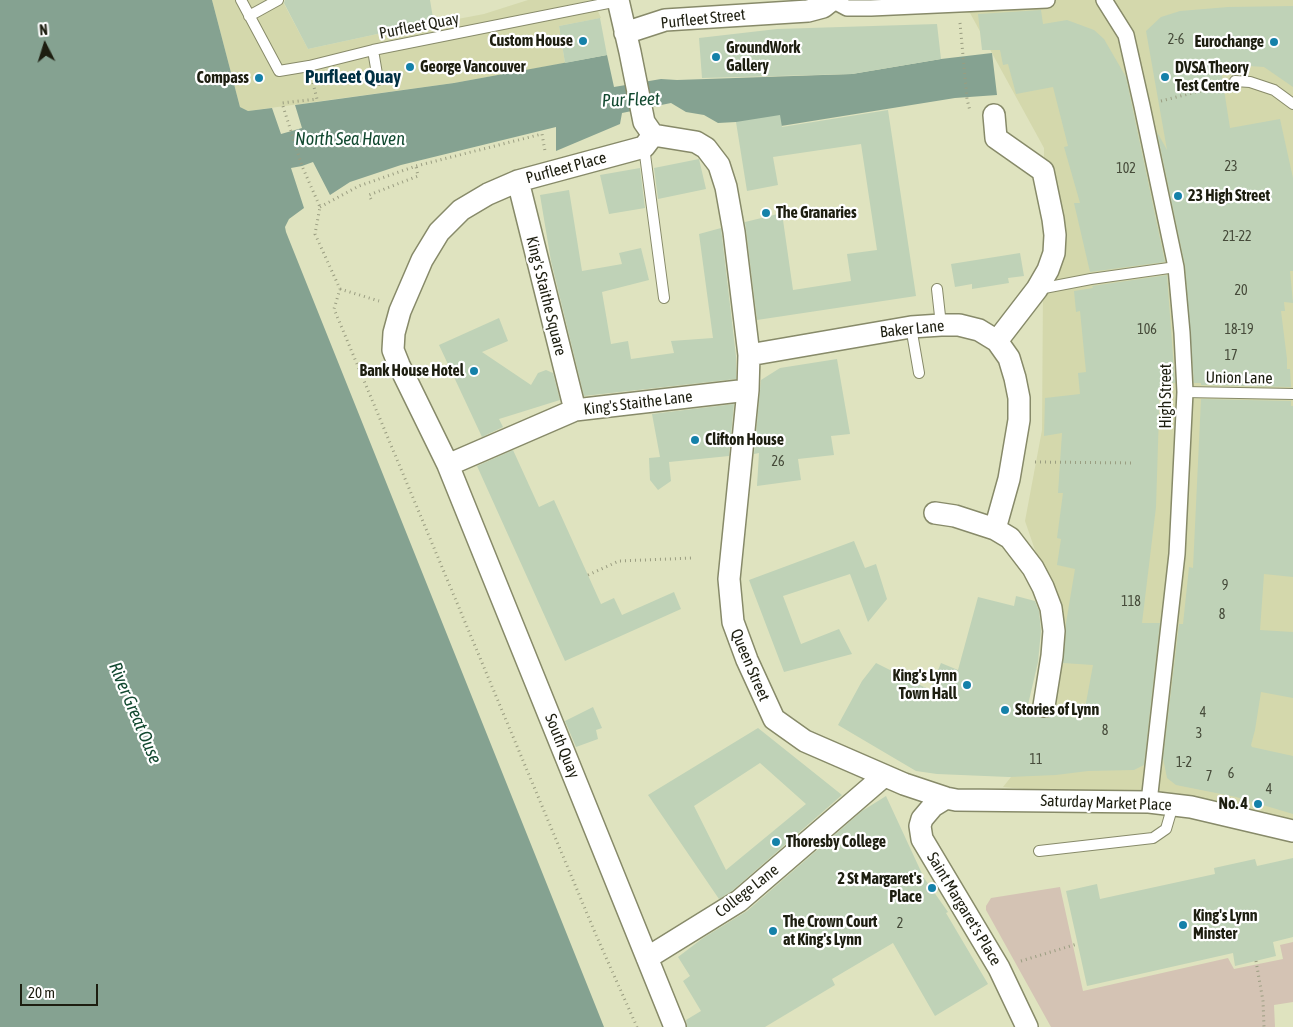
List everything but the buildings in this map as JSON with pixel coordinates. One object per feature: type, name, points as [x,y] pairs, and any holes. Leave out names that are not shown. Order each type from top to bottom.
[{"type":"street","points":[[618,0],[647,135]]},
{"type":"street","name":"Purfleet Street","points":[[628,42],[665,20],[808,10],[823,7],[832,0],[847,8],[1048,0]]},
{"type":"street","name":"High Street","points":[[1104,0],[1126,35],[1176,268],[1186,392],[1177,554],[1149,802]]},
{"type":"street","points":[[994,114],[988,140],[1043,171],[1053,219],[1054,244],[1054,253],[1048,270],[1037,289],[997,341]]},
{"type":"street","name":"Purfleet Place","points":[[448,465],[393,350],[394,333],[400,311],[430,245],[439,232],[462,210],[501,187],[550,172],[647,135],[696,142],[713,156],[719,165],[726,187],[734,232],[749,355],[748,390]]},
{"type":"street","name":"King's Staithe Square","points":[[518,181],[575,410]]},
{"type":"street","name":"Baker Lane","points":[[749,355],[911,327],[941,325],[959,325],[979,330],[997,341],[1009,358],[1019,398],[1019,420],[1003,502],[995,528]]},
{"type":"street","name":"King's Staithe Lane","points":[[448,465],[575,410],[748,390]]},
{"type":"street","name":"Queen Street","points":[[748,390],[729,579],[732,622],[774,720],[805,741],[884,776],[946,798]]},
{"type":"street","name":"South Quay","points":[[448,465],[675,1027]]},
{"type":"street","points":[[935,513],[955,516],[995,528],[1010,538],[1034,568],[1051,608],[1054,631],[1044,706]]},
{"type":"street","name":"College Lane","points":[[647,958],[739,901],[884,776]]},
{"type":"street","name":"Saturday Market Place","points":[[946,798],[956,800],[1149,802],[1191,808],[1293,831]]},
{"type":"street","name":"Saint Margaret's Place","points":[[946,798],[933,806],[922,818],[920,826],[922,839],[1000,968],[1027,1027]]},
{"type":"lane","name":"Purfleet Quay","points":[[242,0],[279,71],[618,0]]},
{"type":"lane","points":[[249,16],[278,0]]},
{"type":"lane","name":"Purfleet Quay","points":[[373,50],[378,80]]},
{"type":"lane","points":[[1235,81],[1250,82],[1274,90],[1293,104]]},
{"type":"lane","points":[[647,135],[664,298]]},
{"type":"lane","points":[[1037,289],[1091,279],[1176,268]]},
{"type":"lane","points":[[937,289],[941,325]]},
{"type":"lane","points":[[911,327],[919,373]]},
{"type":"lane","name":"Union Lane","points":[[1186,392],[1293,394]]},
{"type":"lane","points":[[1039,851],[1153,838],[1166,829],[1173,805]]},
{"type":"path","points":[[959,5],[967,99]]},
{"type":"path","points":[[309,66],[317,99],[282,103],[302,166],[320,207],[315,234],[340,288],[334,309],[596,935],[637,1027]]},
{"type":"path","points":[[1142,106],[1235,81]]},
{"type":"path","points":[[320,207],[360,186],[416,166],[542,134],[550,172]]},
{"type":"path","points":[[370,199],[369,196],[418,176],[416,166]]},
{"type":"path","points":[[340,288],[379,301],[394,333]]},
{"type":"path","points":[[1012,461],[1134,463]]},
{"type":"path","points":[[588,575],[619,562],[693,558]]},
{"type":"path","points":[[1000,968],[1077,944]]},
{"type":"path","points":[[1256,961],[1263,1001],[1264,1027]]},
{"type":"shaded area","name":"Purfleet Quay","points":[[212,0],[282,0],[308,49],[405,28],[484,14],[528,0],[593,0],[601,18],[559,26],[565,63],[454,83],[248,111],[240,107]]},
{"type":"shaded area","points":[[862,0],[1293,0],[1293,825],[1233,809],[1003,787],[1011,777],[1027,707],[1051,714],[1060,623],[1025,521],[1042,430],[1044,148],[970,13]]},
{"type":"shaded area","points":[[1060,887],[1083,991],[1228,958],[1234,969],[1283,959],[1280,945],[1293,942],[1293,1002],[1274,1005],[1275,1027],[1051,1027],[986,910],[986,906],[991,898]]},
{"type":"water","points":[[0,0],[212,0],[240,107],[248,111],[272,108],[281,134],[302,128],[295,105],[454,83],[607,55],[614,87],[661,79],[852,74],[941,59],[992,53],[997,95],[955,98],[781,126],[736,122],[718,123],[704,115],[686,112],[671,103],[622,113],[620,124],[556,151],[556,127],[401,165],[350,182],[330,195],[313,162],[291,168],[304,208],[289,219],[285,227],[286,232],[604,1027],[0,1027]]},
{"type":"place","name":"Custom House","points":[[583,41]]},
{"type":"place","name":"Eurochange","points":[[1274,42]]},
{"type":"place","name":"GroundWork Gallery","points":[[716,57]]},
{"type":"place","name":"George Vancouver","points":[[410,67]]},
{"type":"place","name":"DVSA Theory Test Centre","points":[[1165,77]]},
{"type":"place","name":"Compass","points":[[259,78]]},
{"type":"place","name":"23 High Street","points":[[1178,196]]},
{"type":"place","name":"The Granaries","points":[[766,213]]},
{"type":"place","name":"Bank House Hotel","points":[[474,371]]},
{"type":"place","name":"Clifton House","points":[[695,440]]},
{"type":"place","name":"King's Lynn Town Hall","points":[[967,685]]},
{"type":"place","name":"Stories of Lynn","points":[[1005,710]]},
{"type":"place","name":"No. 4","points":[[1258,804]]},
{"type":"place","name":"Thoresby College","points":[[776,842]]},
{"type":"place","name":"2 St Margaret's Place","points":[[932,888]]},
{"type":"place","name":"King's Lynn Minster","points":[[1183,925]]},
{"type":"place","name":"The Crown Court at King's Lynn","points":[[773,931]]},
{"type":"district","name":"Purfleet Quay","points":[[353,77]]},
{"type":"water label","name":"Pur Fleet","points":[[631,100]]},
{"type":"water label","name":"North Sea Haven","points":[[350,139]]},
{"type":"water label","name":"River Great Ouse","points":[[135,713]]}]
